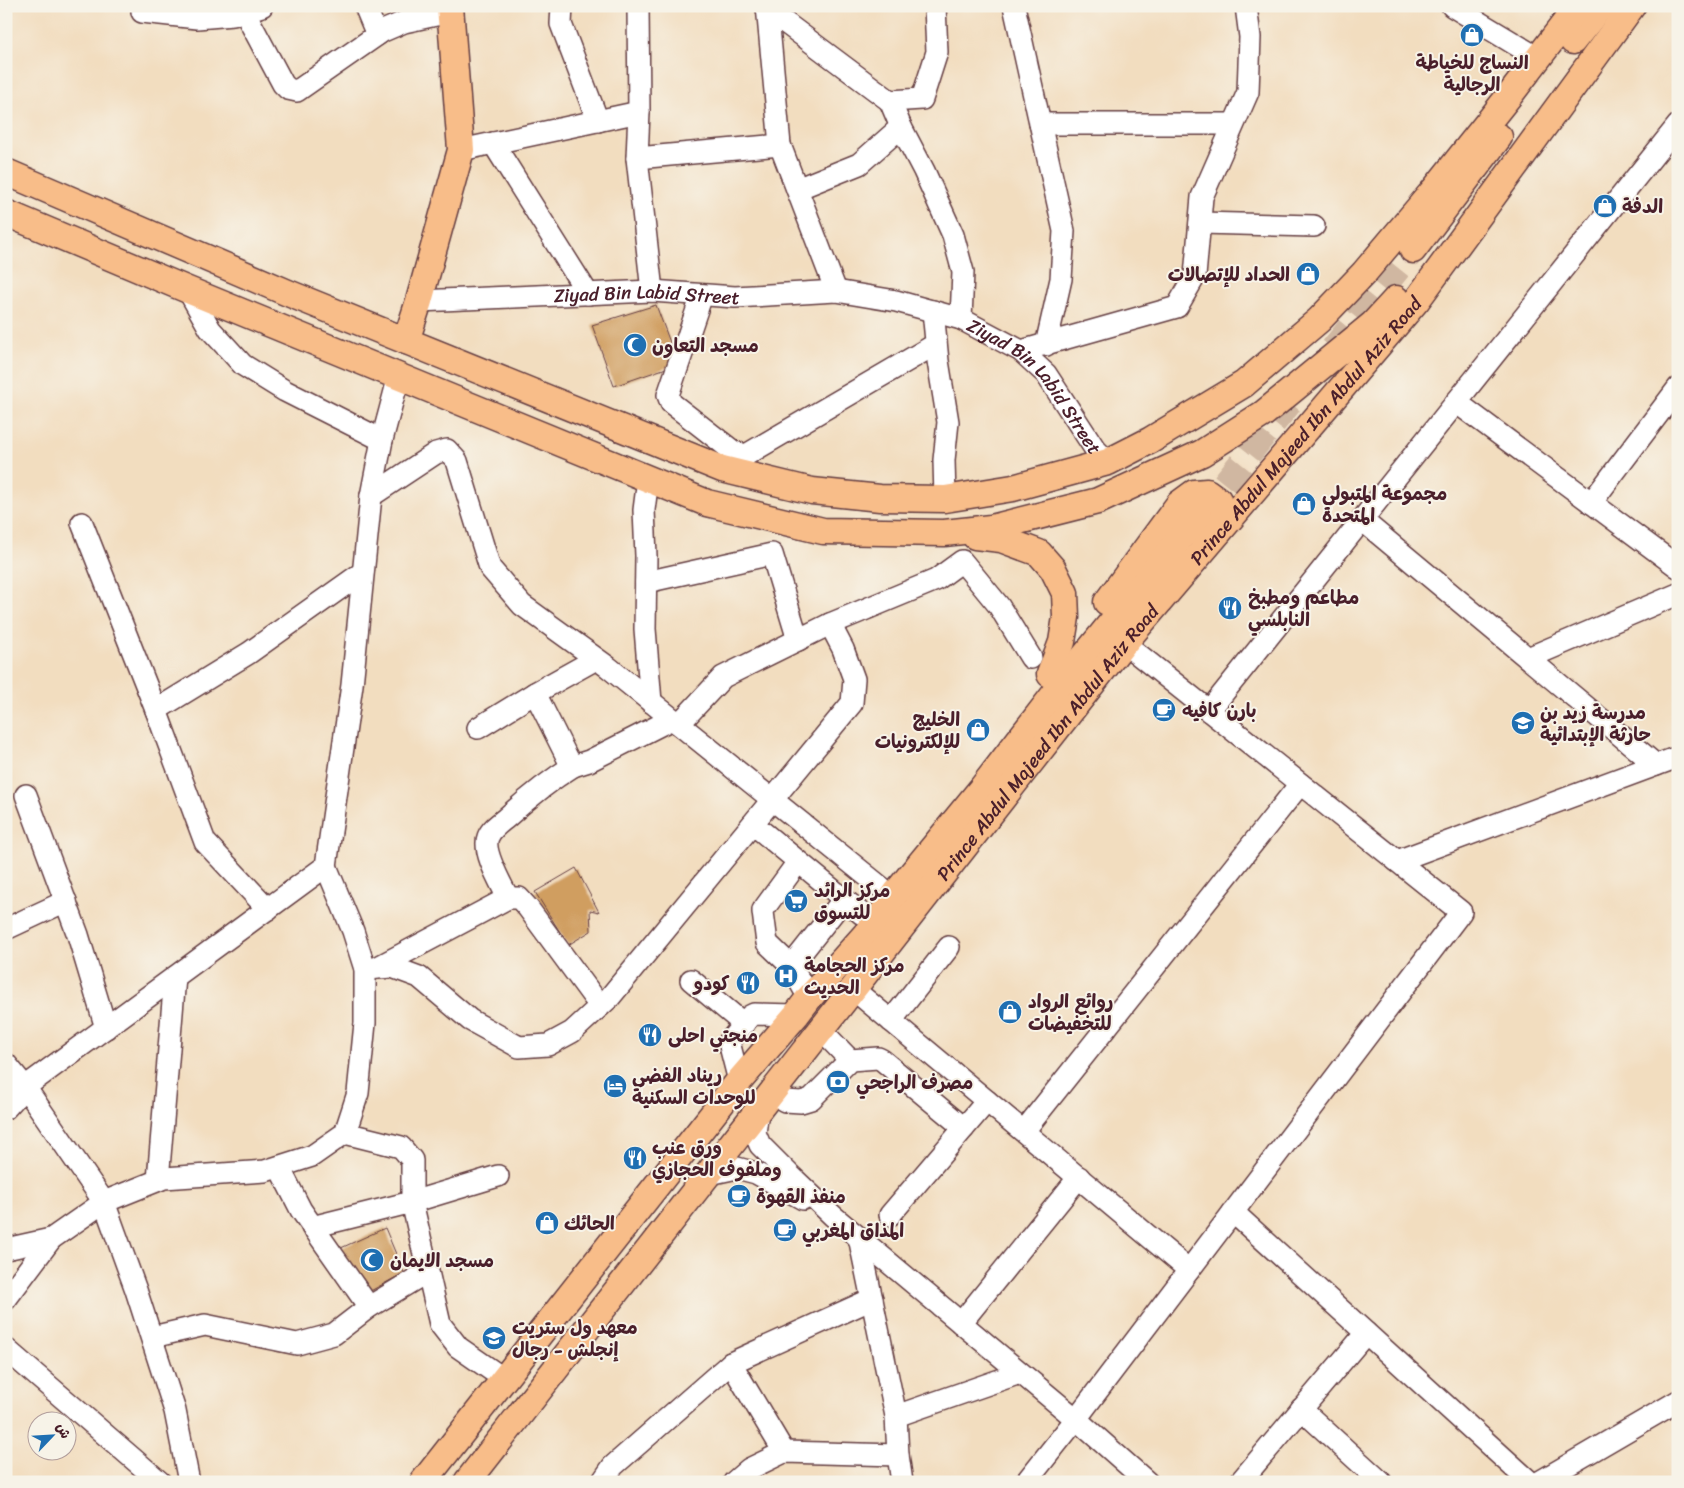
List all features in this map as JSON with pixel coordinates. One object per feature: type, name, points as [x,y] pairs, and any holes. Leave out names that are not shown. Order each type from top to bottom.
[{"type":"main road","points":[[6,172],[288,293],[722,469],[812,491],[880,498],[945,499],[1014,488],[1108,462],[1151,440],[1244,384],[1319,320],[1364,273],[1578,6]]},
{"type":"main road","points":[[1413,250],[1533,91],[1601,6]]},
{"type":"main road","name":"Prince Abdul Majeed Ibn Abdul Aziz Road","points":[[467,1482],[1124,644],[1417,300],[1632,6]]},
{"type":"main road","points":[[406,341],[461,150],[450,9]]},
{"type":"main road","points":[[944,533],[991,528],[1098,501],[1202,453],[1263,414],[1373,324],[1488,204]]},
{"type":"main road","points":[[9,217],[707,503],[823,531],[944,533],[1001,539],[1038,553],[1053,569],[1065,593],[1066,617],[1062,642],[1050,674]]},
{"type":"main road","points":[[810,998],[854,924],[853,906],[882,888],[1102,608],[1179,504],[1194,492],[1207,492],[1218,500],[1218,508],[1180,577]]},
{"type":"main road","name":"Prince Abdul Majeed Ibn Abdul Aziz Road","points":[[423,1482],[739,1081],[875,924],[896,893],[1198,516]]},
{"type":"street","points":[[365,6],[377,35]]},
{"type":"street","points":[[562,6],[561,24],[598,121]]},
{"type":"street","points":[[638,6],[639,112],[637,158],[652,291]]},
{"type":"street","points":[[890,101],[922,99],[937,52],[935,6]]},
{"type":"street","points":[[1014,6],[1064,231],[1062,279],[1046,345]]},
{"type":"street","points":[[1021,351],[1177,307],[1195,276],[1202,197],[1248,92],[1250,37],[1246,6]]},
{"type":"street","points":[[1452,6],[1538,58]]},
{"type":"street","points":[[767,8],[890,101],[953,235],[963,272],[961,319]]},
{"type":"street","points":[[767,8],[780,145],[836,291]]},
{"type":"street","points":[[142,12],[197,18],[215,17],[253,9],[283,84],[292,91],[297,91],[383,31],[404,22],[450,9]]},
{"type":"street","points":[[461,150],[639,112]]},
{"type":"street","points":[[1040,124],[1234,124]]},
{"type":"street","points":[[1209,711],[1678,125]]},
{"type":"street","points":[[797,189],[859,164],[901,127]]},
{"type":"street","points":[[493,143],[588,294]]},
{"type":"street","points":[[637,158],[780,145]]},
{"type":"street","points":[[1200,223],[1314,226]]},
{"type":"street","points":[[188,290],[210,329],[243,365],[285,391],[382,440]]},
{"type":"street","name":"Ziyad Bin Labid Street","points":[[419,301],[652,291],[734,297],[836,291],[896,301],[961,319],[1021,351],[1046,374],[1095,448],[1108,462]]},
{"type":"street","points":[[702,295],[668,395],[671,403],[734,452],[746,455],[936,344]]},
{"type":"street","points":[[932,311],[948,422],[944,460],[945,499]]},
{"type":"street","points":[[6,1299],[51,1239],[104,1202],[164,1178],[266,1171],[312,1156],[345,1133],[358,1092],[370,968],[326,866],[352,685],[371,496],[382,440],[399,376]]},
{"type":"street","points":[[1591,503],[1678,388]]},
{"type":"street","points":[[1456,402],[1678,567]]},
{"type":"street","points":[[371,496],[436,453],[447,450],[457,461],[490,568],[522,605],[651,702],[882,888]]},
{"type":"street","points":[[648,478],[644,510],[645,629],[651,702]]},
{"type":"street","points":[[1362,520],[1656,765]]},
{"type":"street","points":[[82,523],[156,710],[205,842],[268,909]]},
{"type":"street","points":[[646,582],[772,554],[798,640]]},
{"type":"street","points":[[508,898],[491,861],[487,847],[488,837],[496,827],[536,791],[574,766],[589,761],[675,721],[723,677],[830,624],[936,580],[962,561],[999,606],[1031,658]]},
{"type":"street","points":[[156,710],[250,653],[363,572]]},
{"type":"street","points":[[1528,658],[1678,594]]},
{"type":"street","points":[[370,968],[392,967],[419,977],[470,1020],[519,1047],[548,1045],[572,1032],[610,997],[852,703],[854,679],[843,649],[830,624]]},
{"type":"street","points":[[1026,1482],[1190,1270],[1461,912],[1124,644]]},
{"type":"street","points":[[478,728],[596,659]]},
{"type":"street","points":[[535,693],[570,762],[574,766]]},
{"type":"street","points":[[1396,861],[1678,757]]},
{"type":"street","points":[[1024,1131],[1300,784]]},
{"type":"street","points":[[26,795],[66,901],[106,1028]]},
{"type":"street","points":[[752,824],[853,906],[791,966]]},
{"type":"street","points":[[739,1081],[729,1042],[750,1016],[810,998],[791,966],[767,943],[763,912],[798,862]]},
{"type":"street","points":[[6,1108],[26,1086],[326,866]]},
{"type":"street","points":[[370,968],[508,898],[519,898],[600,1006]]},
{"type":"street","points":[[6,929],[66,901]]},
{"type":"street","points":[[891,1021],[949,947]]},
{"type":"street","points":[[158,1180],[175,977]]},
{"type":"street","points":[[690,980],[744,1024]]},
{"type":"street","points":[[852,989],[1190,1270]]},
{"type":"street","points":[[821,1030],[850,1060]]},
{"type":"street","points":[[964,1128],[878,1058],[850,1060],[811,1099],[801,1102],[765,1102],[756,1133],[760,1145],[833,1216],[1076,1419],[1146,1481]]},
{"type":"street","points":[[6,1064],[26,1086],[104,1202],[136,1290],[176,1411],[189,1482]]},
{"type":"street","points":[[890,1214],[987,1100]]},
{"type":"street","points":[[345,1133],[401,1146],[412,1160],[412,1202],[440,1324],[458,1347],[504,1379]]},
{"type":"street","points":[[279,1167],[301,1210],[369,1307]]},
{"type":"street","points":[[709,1174],[737,1168],[756,1172],[833,1216]]},
{"type":"street","points":[[312,1227],[412,1202],[498,1176]]},
{"type":"street","points":[[961,1323],[1080,1177]]},
{"type":"street","points":[[1233,1212],[1530,1482]]},
{"type":"street","points":[[859,1237],[896,1416],[898,1455],[902,1482]]},
{"type":"street","points":[[6,1249],[51,1239]]},
{"type":"street","points":[[152,1337],[205,1325],[297,1344],[334,1334],[369,1307],[427,1272]]},
{"type":"street","points":[[602,1482],[613,1466],[731,1363],[872,1299]]},
{"type":"street","points":[[1240,1482],[1366,1332]]},
{"type":"street","points":[[6,1349],[160,1482]]},
{"type":"street","points":[[731,1363],[784,1452]]},
{"type":"street","points":[[896,1416],[1020,1373]]},
{"type":"street","points":[[1539,1482],[1678,1401]]},
{"type":"street","points":[[1301,1409],[1380,1482]]},
{"type":"street","points":[[734,1482],[749,1469],[784,1452],[898,1455]]},
{"type":"building","name":"مسجد التعاون","points":[[656,305],[678,364],[614,386],[592,325]]},
{"type":"building","points":[[576,868],[599,912],[590,910],[591,931],[568,945],[535,892]]},
{"type":"building","name":"مسجد الايمان","points":[[385,1228],[404,1273],[363,1295],[341,1248]]},
{"type":"tunnel","points":[[1333,349],[1413,250]]},
{"type":"tunnel","points":[[1200,514],[1296,395]]},
{"type":"place","name":"النساج للخياطة الرجالية","points":[[1472,35]]},
{"type":"place","name":"الدفة","points":[[1605,206]]},
{"type":"place","name":"الحداد للإتصالات","points":[[1308,274]]},
{"type":"place","name":"مسجد التعاون","points":[[635,345]]},
{"type":"place","name":"مجموعة المتبولي المتحدة","points":[[1304,504]]},
{"type":"place","name":"مطاعم ومطبخ النابلسي","points":[[1230,608]]},
{"type":"place","name":"بارن كافيه","points":[[1164,710]]},
{"type":"place","name":"مدرسة زيد بن حارثة الإبتدائية","points":[[1523,723]]},
{"type":"place","name":"الخليج للإلكترونيات","points":[[978,730]]},
{"type":"place","name":"مركز الرائد للتسوق","points":[[796,901]]},
{"type":"place","name":"مركز الحجامة الحديث","points":[[786,976]]},
{"type":"place","name":"كودو","points":[[748,983]]},
{"type":"place","name":"روائع الرواد للتخفيضات","points":[[1010,1012]]},
{"type":"place","name":"منجتي احلى","points":[[650,1035]]},
{"type":"place","name":"مصرف الراجحي","points":[[838,1082]]},
{"type":"place","name":"ريناد الفضي للوحدات السكنية","points":[[615,1086]]},
{"type":"place","name":"ورق عنب وملفوف الحجازي","points":[[635,1158]]},
{"type":"place","name":"منفذ القهوة","points":[[739,1196]]},
{"type":"place","name":"الحائك","points":[[547,1223]]},
{"type":"place","name":"المذاق المغربي","points":[[785,1230]]},
{"type":"place","name":"مسجد الايمان","points":[[372,1260]]},
{"type":"place","name":"معهد ول ستريت إنجلش - رجال","points":[[494,1338]]}]
